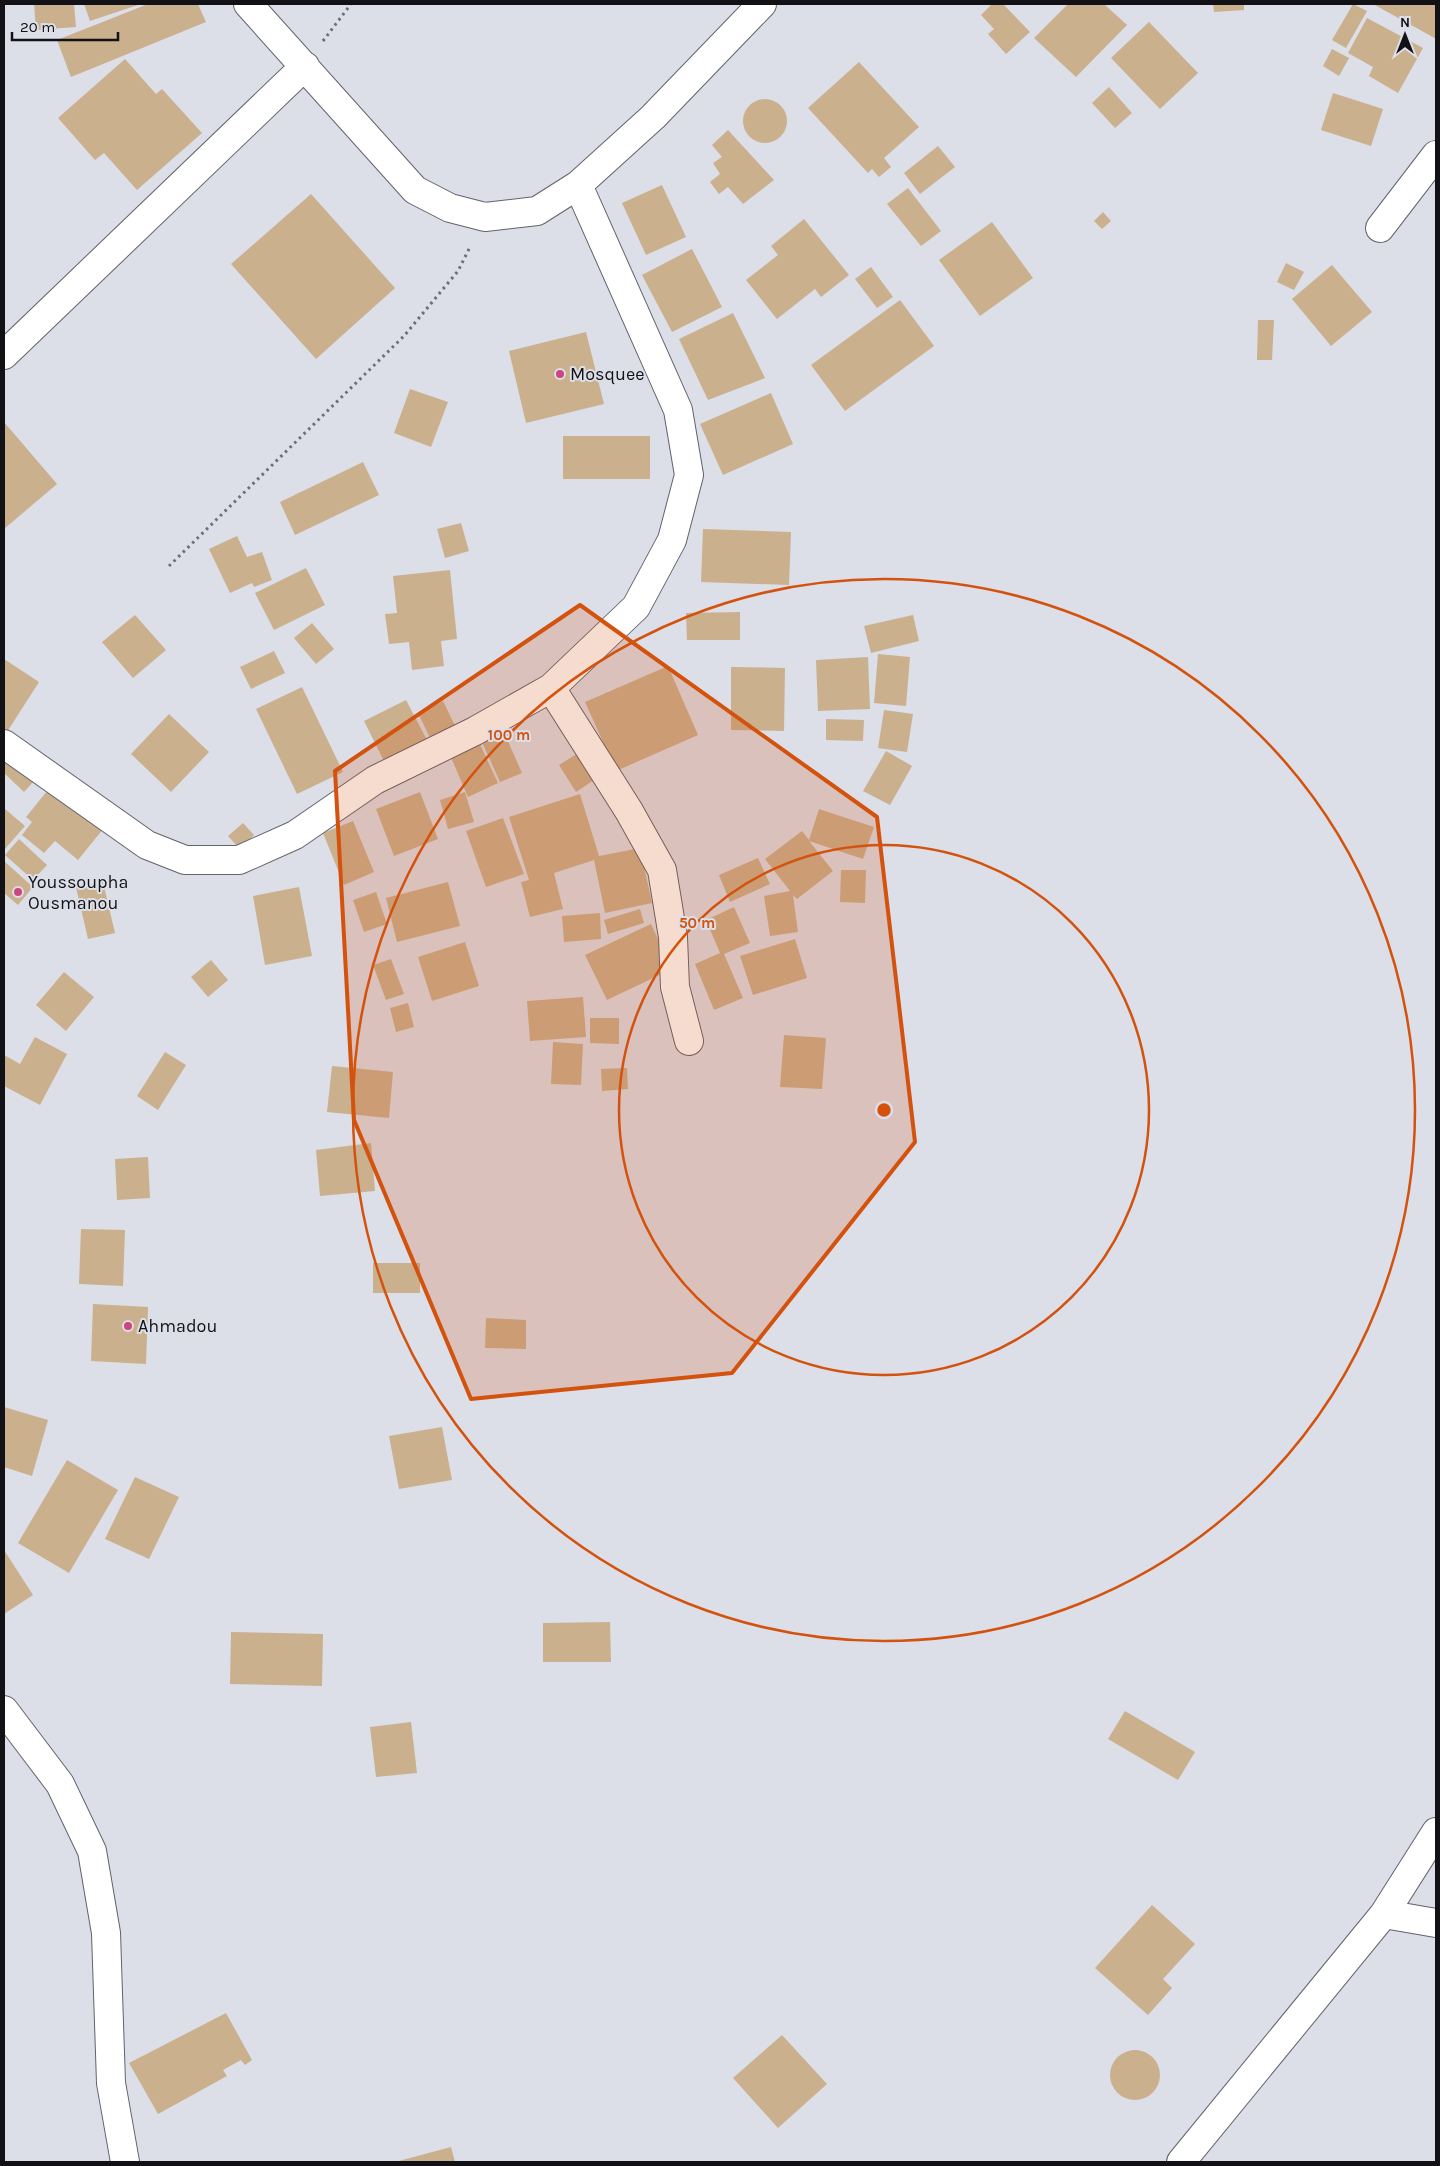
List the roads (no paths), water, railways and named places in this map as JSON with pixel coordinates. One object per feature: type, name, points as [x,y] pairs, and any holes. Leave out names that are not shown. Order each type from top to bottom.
[{"type":"street","points":[[248,4],[415,190],[450,208],[485,217],[537,211],[578,185],[653,117],[762,4]]},
{"type":"street","points":[[4,355],[305,66]]},
{"type":"street","points":[[1380,228],[1436,155]]},
{"type":"street","points":[[4,744],[147,845],[184,860],[239,860],[295,835],[375,780],[475,731],[551,688],[636,608],[672,540],[689,475],[678,410],[578,185]]},
{"type":"street","points":[[551,688],[630,811],[662,870],[673,937],[675,987],[689,1041]]},
{"type":"street","points":[[4,1710],[60,1784],[92,1851],[106,1933],[111,2083],[126,2162]]},
{"type":"street","points":[[1181,2162],[1384,1914],[1436,1832]]},
{"type":"street","points":[[1384,1914],[1436,1923]]},
{"type":"place","name":"Mosquee","points":[[560,374]]},
{"type":"place","name":"Youssoupha Ousmanou","points":[[18,892]]},
{"type":"place","name":"Ahmadou","points":[[128,1326]]}]
